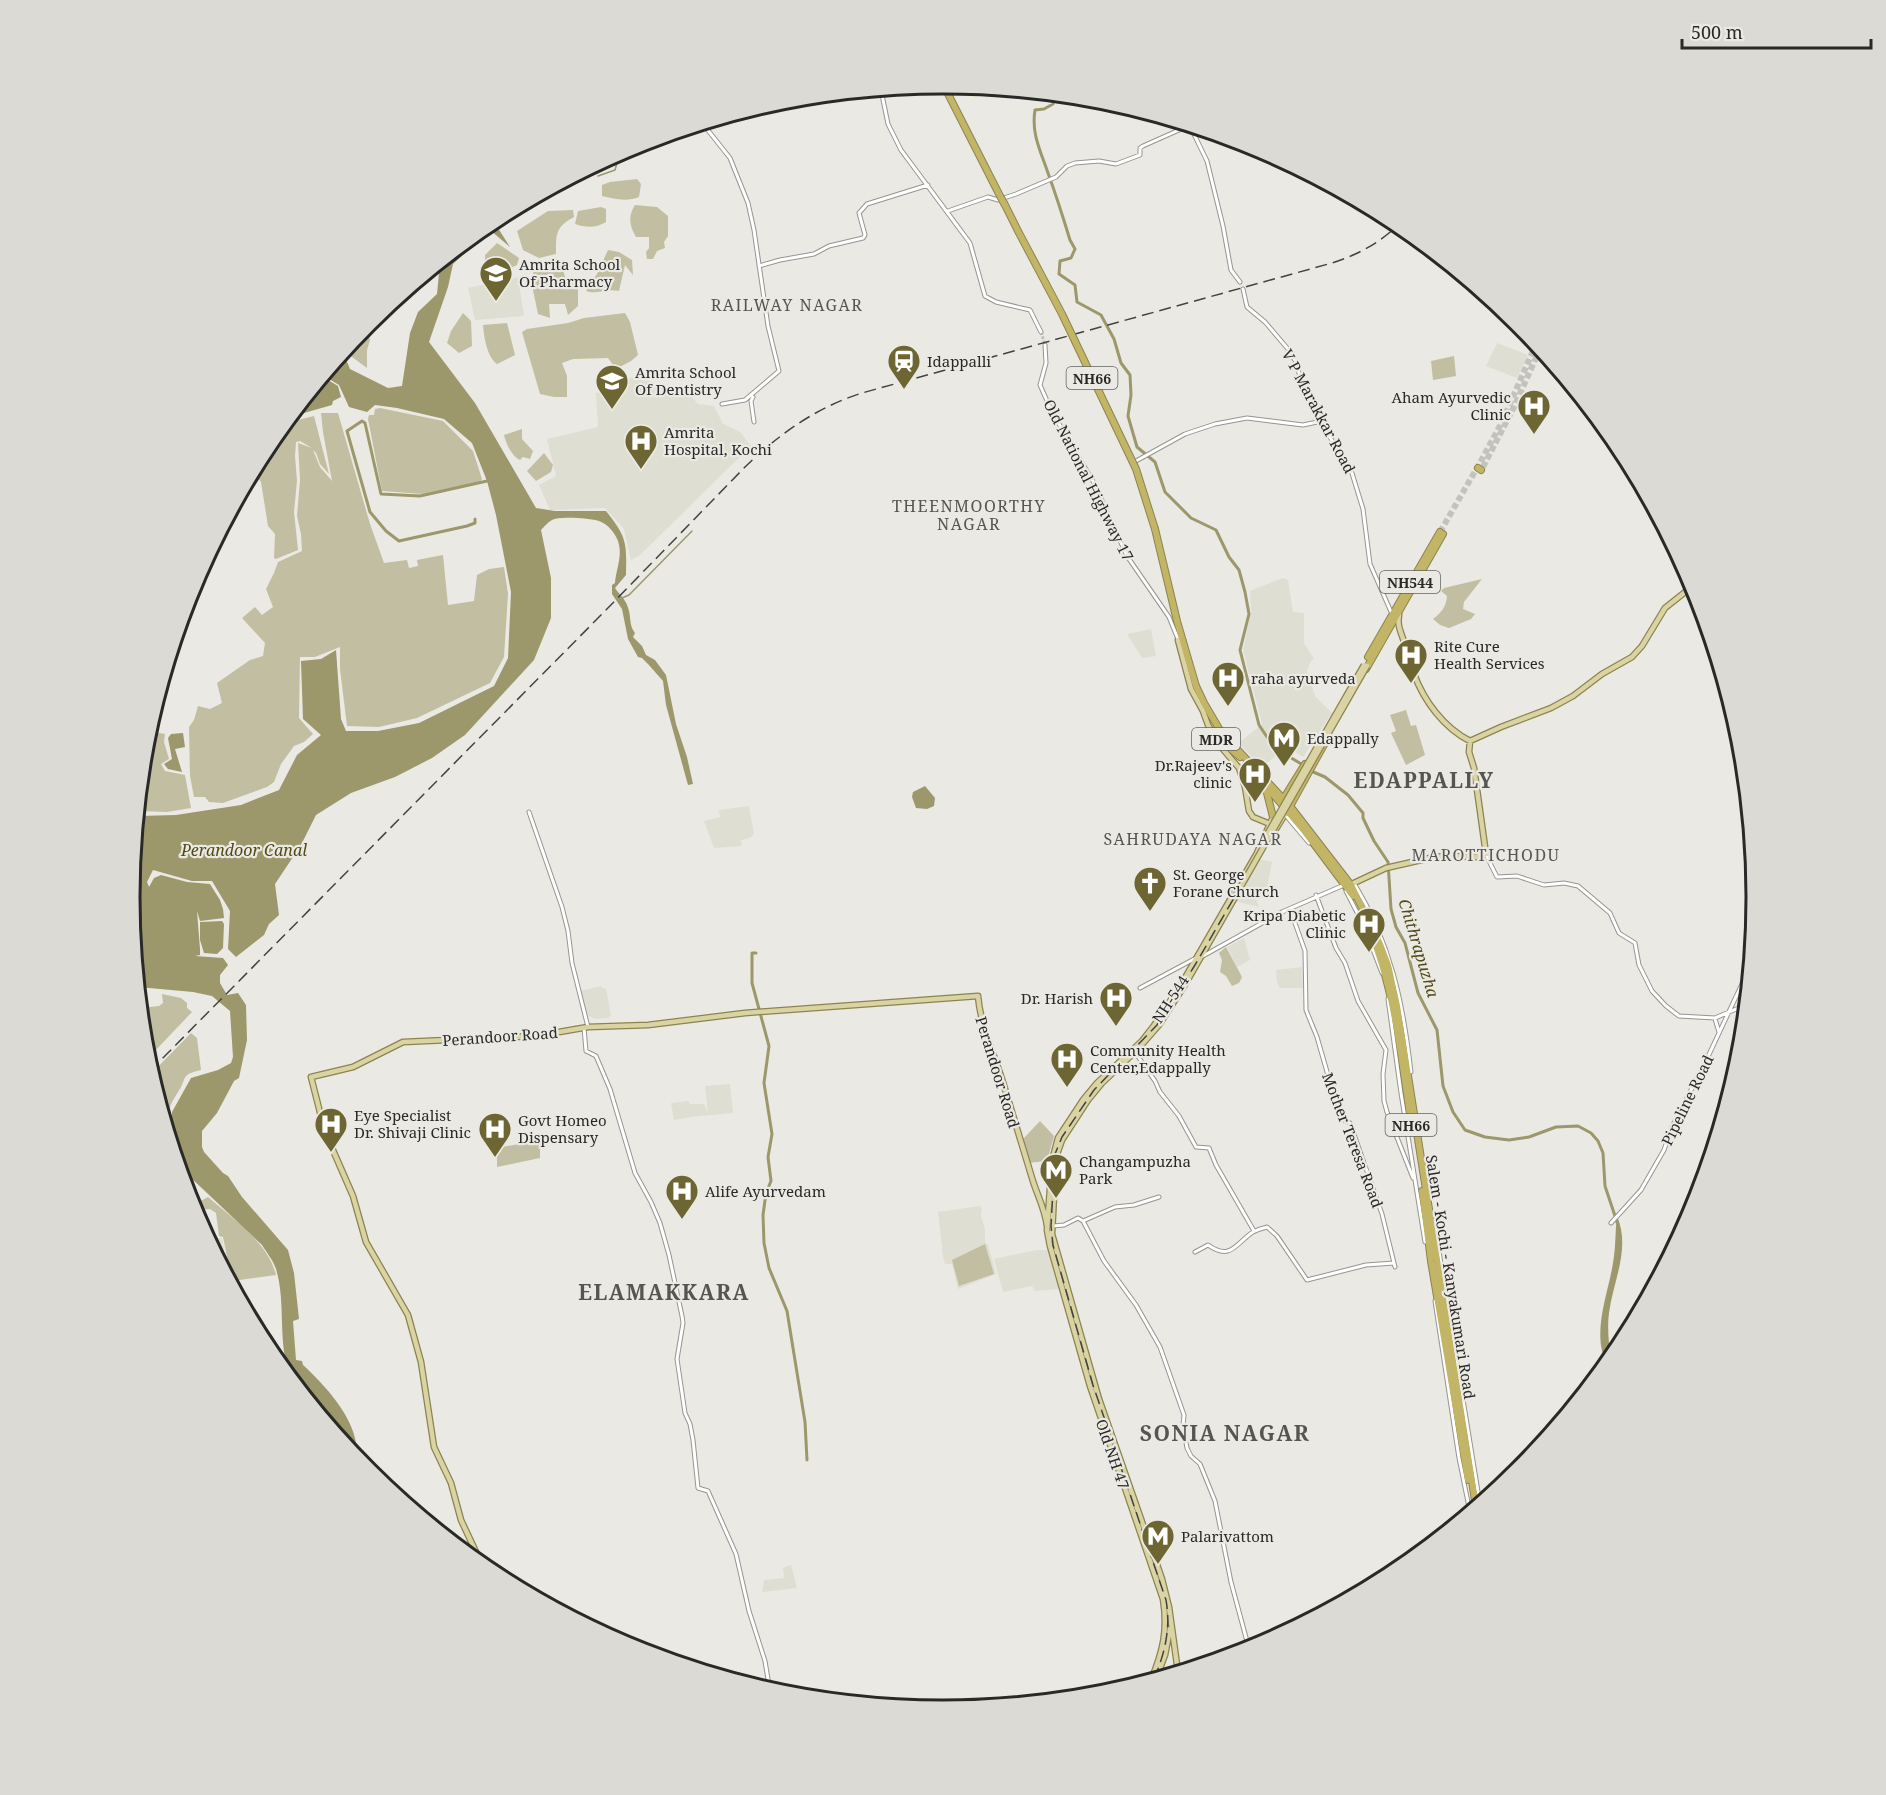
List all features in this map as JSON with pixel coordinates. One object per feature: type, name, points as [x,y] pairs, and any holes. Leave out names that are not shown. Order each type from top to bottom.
[{"type":"highway","name":"NH66","points":[[948,94],[1062,314],[1136,469],[1155,529],[1180,640],[1204,711],[1223,742],[1267,784]]},
{"type":"highway","name":"NH544","points":[[1282,802],[1365,665],[1388,632],[1441,533],[1392,615],[1365,665],[1315,762],[1300,788],[1288,814]]},
{"type":"highway","name":"NH66","points":[[1180,640],[1196,686],[1221,732],[1282,802]]},
{"type":"highway","points":[[1267,784],[1282,792],[1290,790]]},
{"type":"highway","points":[[1267,784],[1273,817]]},
{"type":"highway","points":[[1300,788],[1296,800],[1302,821]]},
{"type":"highway","name":"Salem - Kochi - Kanyakumari Road","points":[[1282,802],[1288,814],[1344,885],[1387,978],[1410,1072],[1432,1221],[1443,1319],[1474,1500]]},
{"type":"highway","name":"Salem - Kochi - Kanyakumari Road","points":[[1288,814],[1302,821],[1351,885],[1372,924],[1388,965],[1421,1188],[1426,1242],[1443,1319]]},
{"type":"main road","points":[[1470,741],[1557,705],[1602,674],[1632,657],[1642,646],[1665,608],[1686,592]]},
{"type":"main road","points":[[1399,633],[1401,608]]},
{"type":"main road","points":[[1388,632],[1391,630],[1403,637],[1416,679],[1430,702],[1451,730],[1470,741]]},
{"type":"main road","points":[[1235,894],[1365,665]]},
{"type":"main road","name":"MDR","points":[[1204,711],[1212,733],[1239,768],[1250,814],[1270,824]]},
{"type":"main road","points":[[1354,883],[1386,868],[1403,864],[1444,856],[1476,857],[1486,854],[1474,768],[1468,752],[1470,741]]},
{"type":"main road","points":[[1235,894],[1288,814]]},
{"type":"main road","points":[[1235,894],[1273,817]]},
{"type":"main road","name":"NH-544","points":[[1114,1069],[1138,1049],[1169,1010],[1235,894]]},
{"type":"main road","name":"NH-544","points":[[1051,1224],[1052,1155],[1058,1138],[1083,1100],[1153,1027],[1200,955]]},
{"type":"main road","name":"Perandoor Road","points":[[475,1550],[461,1520],[451,1483],[434,1447],[421,1362],[408,1315],[366,1242],[353,1196],[325,1132],[311,1077],[353,1067],[403,1042],[538,1036],[586,1028],[648,1025],[745,1013],[978,996],[981,1022],[1032,1178],[1051,1224]]},
{"type":"main road","name":"Old NH 47","points":[[1051,1224],[1059,1270],[1096,1400],[1163,1599],[1176,1665]]},
{"type":"main road","name":"Old NH 47","points":[[1096,1400],[1161,1575],[1170,1620],[1165,1655],[1158,1671]]},
{"type":"street","points":[[882,97],[888,124],[911,166],[948,211],[970,243],[985,296],[996,302],[1030,310],[1041,332]]},
{"type":"street","points":[[708,130],[730,158],[741,182],[754,230],[768,326],[779,371],[745,400],[722,404]]},
{"type":"street","points":[[948,211],[988,197],[998,200],[1016,194],[1049,181],[1067,166],[1075,163],[1099,161],[1116,164],[1133,159],[1140,155],[1140,148],[1143,146],[1179,130]]},
{"type":"street","points":[[1194,135],[1207,161],[1231,270],[1239,282]]},
{"type":"street","points":[[759,266],[814,254],[829,246],[863,238],[865,236],[859,213],[862,208],[867,204],[928,185]]},
{"type":"street","name":"V P Marakkar Road","points":[[1243,290],[1247,307],[1265,322],[1296,362],[1302,384],[1316,402],[1322,421],[1335,447],[1351,470],[1363,509],[1370,564],[1392,615]]},
{"type":"street","name":"Old National Highway 17","points":[[1045,345],[1046,363],[1040,385],[1052,412],[1094,483],[1129,560],[1169,617],[1180,640]]},
{"type":"street","points":[[753,395],[751,401],[754,422]]},
{"type":"street","points":[[1136,461],[1185,434],[1215,424],[1247,418],[1303,425],[1322,421]]},
{"type":"street","points":[[529,812],[568,931],[572,963],[586,1028],[586,1051],[596,1056],[610,1089],[635,1173],[653,1206],[669,1255],[683,1323],[677,1359],[685,1413],[690,1424],[696,1456],[697,1483],[699,1488],[704,1489],[710,1495],[736,1554],[768,1681]]},
{"type":"street","points":[[1486,854],[1497,877],[1517,876],[1545,885],[1564,882],[1582,889],[1610,913],[1619,933],[1635,943],[1639,965],[1652,991],[1679,1016],[1715,1018],[1738,1009]]},
{"type":"street","points":[[1354,883],[1372,914],[1391,961],[1399,993],[1410,1072]]},
{"type":"street","points":[[1140,988],[1316,895],[1344,885]]},
{"type":"street","points":[[1316,895],[1336,948],[1345,963],[1358,1001],[1386,1050],[1383,1074],[1384,1101],[1417,1188]]},
{"type":"street","name":"Mother Teresa Road","points":[[1254,1231],[1271,1228],[1307,1280],[1352,1268],[1395,1265],[1372,1184],[1350,1123],[1344,1120],[1338,1110],[1317,1036],[1306,1010],[1305,951],[1290,909]]},
{"type":"street","points":[[1370,937],[1386,988],[1426,1242]]},
{"type":"street","name":"Pipeline Road","points":[[1611,1223],[1641,1190],[1664,1150],[1671,1129],[1680,1116],[1740,988]]},
{"type":"street","points":[[1715,1018],[1719,1032]]},
{"type":"street","points":[[1137,1055],[1160,1092],[1179,1116],[1196,1147],[1209,1148],[1216,1165],[1254,1231],[1231,1251],[1216,1250],[1208,1245],[1195,1252]]},
{"type":"street","points":[[1083,1221],[1115,1207],[1134,1205],[1159,1197]]},
{"type":"street","points":[[1051,1224],[1064,1225],[1078,1218],[1083,1221],[1104,1262],[1136,1305],[1160,1347],[1184,1415],[1183,1426],[1187,1448],[1191,1456],[1200,1464],[1215,1501],[1231,1581],[1247,1640]]},
{"type":"street","points":[[1432,1221],[1467,1467]]},
{"type":"street","points":[[1435,1302],[1467,1467]]},
{"type":"street","name":"Salem - Kochi - Kanyakumari Road","points":[[1467,1467],[1473,1500]]},
{"type":"street","name":"Salem - Kochi - Kanyakumari Road","points":[[1467,1467],[1473,1500]]},
{"type":"shaded area","points":[[637,179],[641,184],[639,197],[625,200],[602,196],[602,185]]},
{"type":"shaded area","points":[[635,205],[657,207],[668,216],[668,236],[664,242],[665,248],[657,251],[653,259],[647,259],[649,237],[636,237],[632,228],[630,217]]},
{"type":"shaded area","points":[[601,207],[606,209],[606,222],[591,227],[575,224],[578,211]]},
{"type":"shaded area","points":[[573,210],[574,217],[563,224],[558,232],[556,254],[539,258],[523,250],[517,231],[548,211]]},
{"type":"shaded area","points":[[497,243],[519,258],[517,265],[508,269],[485,266],[485,255]]},
{"type":"shaded area","points":[[608,250],[619,252],[632,260],[633,275],[625,265],[619,291],[586,291],[597,274]]},
{"type":"shaded area","points":[[562,267],[567,283],[578,284],[578,306],[568,315],[565,304],[549,304],[550,318],[538,314],[533,290],[533,269]]},
{"type":"shaded area","name":"Amrita School Of Pharmacy","points":[[518,277],[524,316],[475,320],[468,288]]},
{"type":"shaded area","points":[[463,313],[471,321],[472,346],[459,353],[447,343],[451,331]]},
{"type":"shaded area","points":[[625,313],[630,322],[638,355],[616,369],[608,358],[573,359],[562,363],[567,376],[567,397],[540,394],[522,332],[527,329],[568,323],[584,318]]},
{"type":"shaded area","points":[[507,323],[515,355],[497,364],[488,352],[483,325]]},
{"type":"shaded area","points":[[369,336],[370,340],[367,350],[367,368],[351,356]]},
{"type":"shaded area","points":[[1497,343],[1528,355],[1517,378],[1486,366]]},
{"type":"shaded area","points":[[1454,356],[1456,376],[1433,380],[1431,361]]},
{"type":"shaded area","name":"Amrita Hospital, Kochi","points":[[638,377],[691,396],[698,404],[714,406],[723,424],[740,432],[751,446],[640,555],[631,560],[624,529],[605,508],[550,510],[539,485],[556,476],[547,439],[598,427],[596,393],[612,390],[612,380]]},
{"type":"shaded area","points":[[380,408],[443,421],[473,451],[482,479],[480,482],[423,494],[382,491],[368,419],[369,415],[374,415],[375,409]]},
{"type":"shaded area","points":[[321,413],[338,413],[370,524],[384,563],[407,560],[409,568],[418,566],[417,560],[443,555],[448,605],[474,601],[477,575],[489,569],[504,567],[508,594],[504,657],[490,683],[417,718],[379,727],[347,726],[340,669],[340,647],[315,657],[300,657],[299,718],[313,734],[304,742],[294,746],[281,764],[274,782],[267,787],[223,803],[209,802],[205,797],[194,797],[190,776],[189,727],[194,720],[198,706],[210,709],[222,703],[217,683],[250,660],[263,656],[265,643],[242,618],[255,607],[262,615],[273,607],[266,589],[278,562],[302,551],[297,516],[300,480],[298,443],[312,448],[300,441],[296,442],[297,481],[294,512],[298,550],[276,559],[274,558],[275,534],[268,526],[258,479],[298,420],[314,416],[329,474],[320,464],[313,450],[320,467],[332,481]]},
{"type":"shaded area","points":[[522,429],[522,439],[533,451],[530,459],[523,457],[520,460],[514,456],[504,435]]},
{"type":"shaded area","points":[[544,453],[553,465],[551,472],[536,481],[527,471]]},
{"type":"shaded area","points":[[1283,578],[1288,580],[1293,612],[1304,613],[1304,643],[1314,659],[1307,671],[1315,696],[1332,713],[1303,757],[1288,747],[1261,767],[1239,743],[1262,724],[1243,650],[1251,612],[1250,591]]},
{"type":"shaded area","points":[[1482,579],[1464,602],[1463,609],[1475,614],[1471,619],[1449,628],[1433,619],[1446,603],[1447,596],[1441,591],[1444,588]]},
{"type":"shaded area","points":[[1151,629],[1156,656],[1142,658],[1127,634]]},
{"type":"shaded area","points":[[1406,710],[1411,726],[1416,725],[1425,755],[1406,765],[1391,733],[1396,731],[1390,715]]},
{"type":"shaded area","points":[[157,733],[165,734],[164,742],[169,759],[161,764],[165,771],[185,775],[191,808],[167,812],[145,811]]},
{"type":"shaded area","points":[[749,806],[754,834],[750,838],[741,840],[742,846],[714,848],[704,821],[720,817],[719,810]]},
{"type":"shaded area","points":[[1259,859],[1272,862],[1267,889],[1256,898],[1259,907],[1234,901]]},
{"type":"shaded area","points":[[1244,938],[1250,960],[1237,967],[1227,947]]},
{"type":"shaded area","points":[[1226,947],[1242,977],[1239,983],[1232,986],[1226,976],[1220,972],[1222,960],[1219,953]]},
{"type":"shaded area","points":[[1302,967],[1303,988],[1280,988],[1276,970]]},
{"type":"shaded area","points":[[602,986],[606,989],[611,1015],[609,1018],[595,1019],[585,1014],[580,991]]},
{"type":"shaded area","points":[[162,994],[181,998],[192,1012],[155,1051],[148,1007],[159,1006],[163,1003]]},
{"type":"shaded area","points":[[191,1033],[197,1038],[201,1070],[187,1075],[169,1113],[158,1067]]},
{"type":"shaded area","points":[[730,1084],[733,1113],[674,1120],[671,1103],[688,1101],[690,1104],[704,1104],[708,1113],[705,1086]]},
{"type":"shaded area","name":"Changampuzha Park","points":[[1040,1121],[1054,1136],[1047,1161],[1028,1163],[1023,1139]]},
{"type":"shaded area","points":[[540,1140],[540,1158],[497,1167],[497,1148]]},
{"type":"shaded area","points":[[208,1197],[248,1232],[266,1252],[276,1275],[238,1280],[228,1263],[223,1237],[219,1236],[216,1213],[210,1209],[203,1210],[200,1202]]},
{"type":"shaded area","points":[[980,1206],[985,1242],[988,1245],[996,1274],[958,1289],[952,1264],[945,1264],[943,1257],[938,1212]]},
{"type":"shaded area","points":[[216,1238],[222,1238],[226,1258]]},
{"type":"shaded area","points":[[985,1244],[994,1274],[959,1286],[952,1260]]},
{"type":"shaded area","points":[[1036,1250],[1048,1250],[1059,1289],[1035,1291],[1032,1286],[1003,1292],[994,1259]]},
{"type":"shaded area","points":[[791,1565],[797,1588],[762,1592],[764,1580],[784,1578],[783,1568]]},
{"type":"water","name":"Perandoor Canal","points":[[499,229],[510,247],[493,233]]},
{"type":"water","name":"Perandoor Canal","points":[[468,250],[453,264],[448,287],[429,342],[475,403],[536,508],[555,511],[606,511],[617,526],[624,539],[626,575],[615,588],[628,609],[635,633],[633,637],[642,646],[646,655],[655,660],[666,675],[676,724],[693,784],[688,785],[666,705],[663,681],[642,658],[638,657],[628,639],[622,609],[612,594],[612,585],[615,583],[620,557],[617,538],[602,522],[561,518],[552,520],[541,530],[551,578],[551,618],[534,660],[465,735],[432,758],[395,777],[351,793],[316,815],[301,845],[275,884],[279,915],[269,924],[264,935],[236,957],[228,949],[230,911],[212,881],[192,881],[153,870],[147,882],[149,887],[154,878],[161,875],[187,882],[210,884],[220,900],[224,918],[200,921],[197,911],[200,955],[195,956],[223,958],[228,965],[220,975],[220,983],[227,995],[238,993],[246,1005],[247,1040],[239,1078],[234,1081],[217,1113],[202,1131],[202,1147],[288,1250],[294,1273],[299,1319],[293,1321],[296,1360],[302,1361],[340,1407],[348,1420],[356,1445],[339,1427],[285,1358],[281,1297],[272,1260],[262,1245],[191,1178],[183,1156],[172,1121],[172,1112],[191,1078],[218,1070],[231,1063],[233,1057],[230,1011],[212,996],[146,988],[140,898],[142,845],[145,816],[176,815],[241,805],[279,790],[297,755],[321,735],[303,719],[301,661],[321,659],[336,650],[341,719],[346,731],[378,731],[419,723],[494,686],[508,658],[511,592],[496,515],[487,481],[472,443],[444,419],[375,405],[367,412],[349,407],[339,385],[330,379],[346,360],[350,369],[388,388],[402,386],[410,333],[418,312],[437,294],[439,273]]},
{"type":"water","points":[[329,381],[338,386],[341,397],[333,401],[332,405],[303,413]]},
{"type":"water","points":[[183,733],[185,747],[175,749],[182,772],[168,769],[164,764],[172,759],[168,738],[171,734]]},
{"type":"water","points":[[925,786],[935,798],[934,806],[927,809],[916,808],[912,797],[913,792]]},
{"type":"water","points":[[222,921],[224,924],[223,948],[217,954],[204,953],[200,940],[200,922]]},
{"type":"water","points":[[1617,1216],[1621,1228],[1622,1253],[1609,1313],[1609,1347],[1603,1355],[1600,1340],[1602,1314],[1614,1257]]},
{"type":"waterway","name":"Chithrapuzha","points":[[1053,102],[1044,109],[1035,110],[1034,127],[1070,240],[1075,249],[1071,258],[1060,261],[1059,274],[1075,285],[1077,302],[1101,315],[1114,339],[1121,363],[1130,375],[1131,395],[1128,416],[1137,447],[1155,462],[1165,492],[1191,518],[1216,530],[1229,557],[1239,570],[1249,614],[1240,650],[1259,725],[1283,753],[1303,765]]},
{"type":"waterway","points":[[598,176],[615,170],[617,165]]},
{"type":"waterway","points":[[475,519],[475,523],[467,526],[399,541],[386,531],[370,512],[347,431],[362,421],[365,423],[381,494],[420,496],[487,481]]},
{"type":"waterway","points":[[622,598],[629,595],[692,531]]},
{"type":"waterway","name":"Chithrapuzha","points":[[1311,771],[1325,777],[1348,795],[1363,813],[1363,818],[1374,841],[1388,862],[1391,909],[1396,927],[1405,943],[1418,993],[1437,1030],[1443,1086],[1453,1112],[1465,1130],[1485,1137],[1509,1140],[1529,1137],[1556,1127],[1578,1126],[1591,1133],[1598,1141],[1603,1153],[1605,1186],[1618,1225]]},
{"type":"waterway","points":[[756,953],[752,953],[752,983],[769,1046],[764,1083],[772,1134],[768,1157],[771,1181],[766,1193],[763,1215],[764,1243],[769,1268],[787,1311],[805,1422],[807,1460]]},
{"type":"tunnel","points":[[1041,332],[1045,345]]},
{"type":"tunnel","points":[[1440,532],[1502,422],[1532,352]]},
{"type":"tunnel","points":[[1483,467],[1536,357]]},
{"type":"railway","points":[[157,1064],[745,467],[771,443],[799,423],[830,406],[862,393],[1332,263],[1368,248],[1391,231]]},
{"type":"railway","points":[[1157,1671],[1166,1640],[1168,1620],[1166,1600],[1093,1385],[1053,1245],[1051,1226],[1055,1154],[1062,1137],[1094,1090],[1157,1025],[1195,965],[1306,774]]},
{"type":"place","name":"Amrita School Of Pharmacy","points":[[496,302]]},
{"type":"place","name":"Idappalli","points":[[904,390]]},
{"type":"place","name":"Amrita School Of Dentistry","points":[[612,410]]},
{"type":"place","name":"Aham Ayurvedic Clinic","points":[[1534,435]]},
{"type":"place","name":"Amrita Hospital, Kochi","points":[[641,470]]},
{"type":"place","name":"Rite Cure Health Services","points":[[1411,684]]},
{"type":"place","name":"raha ayurveda","points":[[1228,707]]},
{"type":"place","name":"Edappally","points":[[1284,767]]},
{"type":"place","name":"Dr.Rajeev's clinic","points":[[1255,803]]},
{"type":"place","name":"St. George Forane Church","points":[[1150,912]]},
{"type":"place","name":"Kripa Diabetic Clinic","points":[[1369,953]]},
{"type":"place","name":"Dr. Harish","points":[[1116,1027]]},
{"type":"place","name":"Community Health Center,Edappally","points":[[1067,1088]]},
{"type":"place","name":"Eye Specialist Dr. Shivaji Clinic","points":[[331,1153]]},
{"type":"place","name":"Govt Homeo Dispensary","points":[[495,1158]]},
{"type":"place","name":"Changampuzha Park","points":[[1056,1199]]},
{"type":"place","name":"Alife Ayurvedam","points":[[682,1220]]},
{"type":"place","name":"Palarivattom","points":[[1158,1565]]},
{"type":"district","name":"RAILWAY NAGAR","points":[[787,305]]},
{"type":"district","name":"THEENMOORTHY NAGAR","points":[[969,515]]},
{"type":"district","name":"EDAPPALLY","points":[[1424,780]]},
{"type":"district","name":"SAHRUDAYA NAGAR","points":[[1193,839]]},
{"type":"district","name":"MAROTTICHODU","points":[[1486,855]]},
{"type":"district","name":"ELAMAKKARA","points":[[664,1292]]},
{"type":"district","name":"SONIA NAGAR","points":[[1225,1433]]}]
